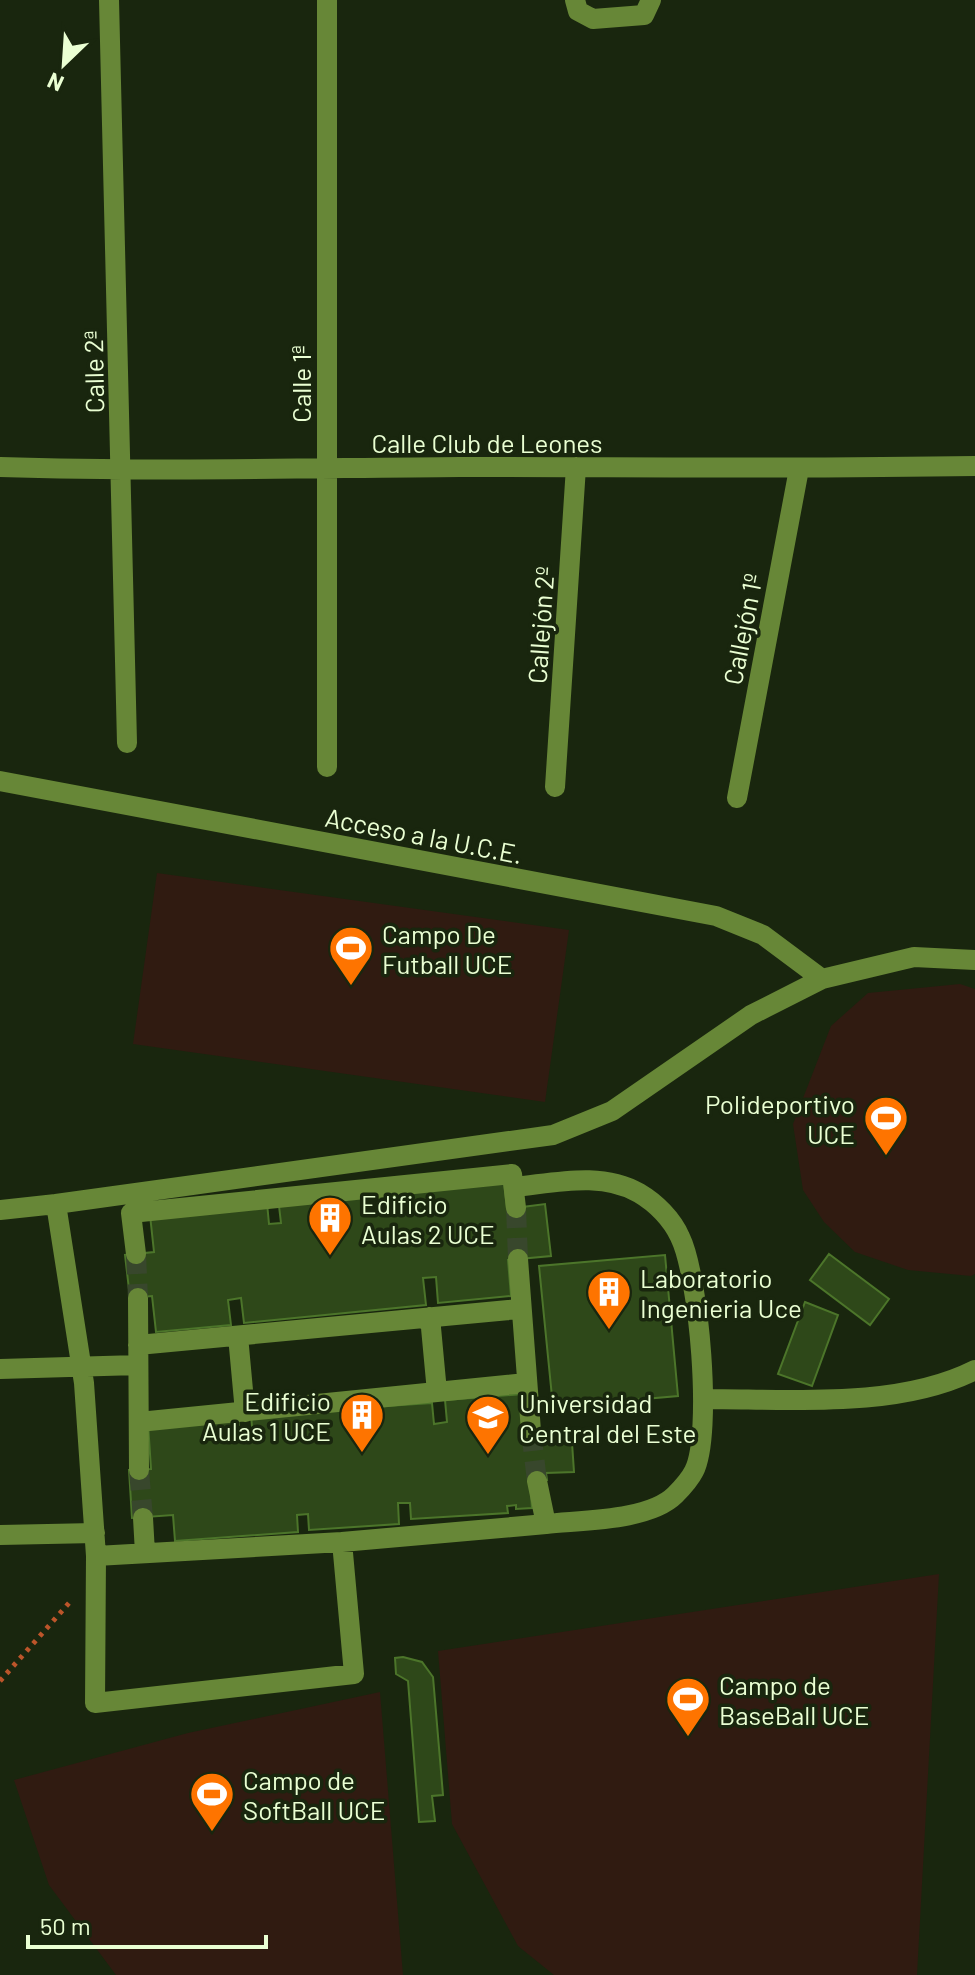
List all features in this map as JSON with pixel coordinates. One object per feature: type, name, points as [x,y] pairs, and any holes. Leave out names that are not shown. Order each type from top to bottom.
[{"type":"street","name":"Calle 2ª","points":[[109,0],[127,743]]},
{"type":"street","name":"Calle 1ª","points":[[327,0],[327,767]]},
{"type":"street","points":[[575,0],[578,11],[593,19],[644,15],[651,0]]},
{"type":"street","name":"Calle Club de Leones","points":[[0,467],[121,471],[975,466]]},
{"type":"street","name":"Callejón 2º","points":[[555,787],[576,467]]},
{"type":"street","name":"Callejón 1º","points":[[737,798],[799,469]]},
{"type":"street","name":"Acceso a la U.C.E.","points":[[0,781],[716,916],[763,935],[822,979]]},
{"type":"street","points":[[128,1203],[553,1135],[612,1111],[751,1015],[822,979],[914,957],[975,960]]},
{"type":"street","points":[[7,1208],[128,1203],[512,1174],[515,1198],[601,1179],[638,1192],[664,1213],[680,1235],[692,1267],[705,1399],[695,1470],[673,1497],[643,1513],[342,1542],[145,1553],[96,1564]]},
{"type":"street","points":[[128,1203],[136,1254]]},
{"type":"street","points":[[56,1204],[82,1374],[94,1504],[95,1703],[354,1674],[342,1542]]},
{"type":"street","points":[[7,1208],[60,1231]]},
{"type":"street","points":[[518,1259],[519,1309],[531,1431]]},
{"type":"street","points":[[138,1298],[139,1470]]},
{"type":"street","points":[[0,1369],[82,1374],[138,1355],[238,1336],[519,1309]]},
{"type":"street","points":[[429,1319],[437,1392]]},
{"type":"street","points":[[238,1336],[245,1412]]},
{"type":"street","points":[[705,1399],[853,1399],[949,1383],[975,1370]]},
{"type":"street","points":[[139,1422],[526,1383]]},
{"type":"street","points":[[537,1481],[546,1524]]},
{"type":"street","points":[[143,1518],[145,1553]]},
{"type":"street","points":[[0,1535],[95,1533]]},
{"type":"path","points":[[0,1681],[96,1564]]},
{"type":"shaded area","name":"Campo De Futball UCE","points":[[157,873],[569,930],[545,1102],[133,1044]]},
{"type":"shaded area","name":"Polideportivo UCE","points":[[960,984],[975,989],[975,1274],[971,1276],[908,1270],[855,1252],[824,1222],[803,1190],[793,1124],[831,1026],[868,993]]},
{"type":"shaded area","name":"Campo de BaseBall UCE","points":[[939,1574],[917,1975],[554,1975],[518,1946],[452,1824],[438,1651]]},
{"type":"shaded area","name":"Campo de SoftBall UCE","points":[[380,1692],[403,1975],[116,1975],[49,1885],[14,1780],[188,1733]]},
{"type":"building","name":"Edificio Aulas 2 UCE","points":[[504,1181],[507,1209],[545,1204],[551,1256],[508,1260],[511,1296],[438,1303],[436,1277],[423,1278],[426,1305],[244,1323],[241,1298],[228,1300],[231,1325],[156,1332],[152,1296],[130,1298],[125,1255],[154,1252],[150,1215],[267,1203],[269,1224],[281,1223],[279,1206],[367,1197],[368,1211],[380,1210],[379,1194]]},
{"type":"building","points":[[829,1254],[889,1299],[870,1325],[810,1280]]},
{"type":"building","name":"Laboratorio Ingenieria Uce","points":[[665,1255],[678,1396],[553,1407],[539,1266]]},
{"type":"building","points":[[805,1302],[838,1315],[812,1386],[778,1374]]},
{"type":"building","name":"Edificio Aulas 1 UCE","points":[[523,1394],[526,1432],[571,1428],[574,1472],[546,1473],[547,1480],[530,1481],[532,1508],[516,1509],[516,1505],[507,1506],[508,1513],[411,1519],[410,1503],[398,1503],[399,1524],[309,1530],[308,1514],[297,1515],[298,1532],[175,1541],[173,1515],[132,1518],[129,1470],[151,1469],[148,1423],[238,1417],[240,1439],[253,1438],[251,1415],[432,1403],[434,1424],[447,1422],[445,1400]]},
{"type":"building","points":[[395,1658],[422,1662],[433,1677],[443,1795],[432,1796],[435,1821],[419,1822],[408,1681],[396,1674]]},
{"type":"tunnel","points":[[516,1208],[518,1259]]},
{"type":"tunnel","points":[[136,1254],[138,1298]]},
{"type":"tunnel","points":[[531,1431],[537,1481]]},
{"type":"tunnel","points":[[139,1470],[143,1518]]},
{"type":"place","name":"Campo De Futball UCE","points":[[351,987]]},
{"type":"place","name":"Polideportivo UCE","points":[[886,1157]]},
{"type":"place","name":"Edificio Aulas 2 UCE","points":[[330,1257]]},
{"type":"place","name":"Laboratorio Ingenieria Uce","points":[[609,1331]]},
{"type":"place","name":"Edificio Aulas 1 UCE","points":[[362,1454]]},
{"type":"place","name":"Universidad Central del Este","points":[[488,1456]]},
{"type":"place","name":"Campo de BaseBall UCE","points":[[688,1738]]},
{"type":"place","name":"Campo de SoftBall UCE","points":[[212,1833]]}]
